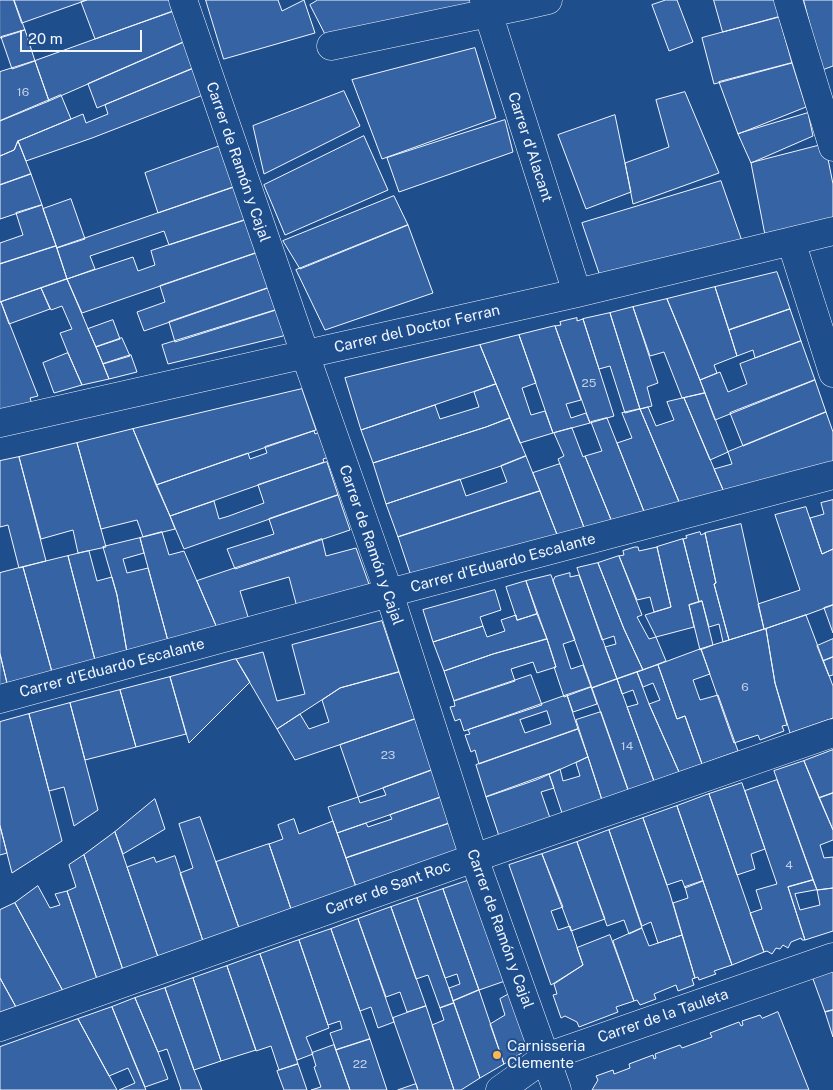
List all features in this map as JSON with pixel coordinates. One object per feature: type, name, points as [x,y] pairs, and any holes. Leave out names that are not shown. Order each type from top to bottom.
[{"type":"street","name":"Carrer de Ramón y Cajal","points":[[183,0],[304,354],[390,593],[474,858],[558,1090]]},
{"type":"street","points":[[331,46],[486,6],[522,6],[548,0]]},
{"type":"street","points":[[788,0],[833,147]]},
{"type":"street","name":"Carrer d'Alacant","points":[[486,6],[577,293]]},
{"type":"street","name":"Carrer del Doctor Ferran","points":[[0,423],[577,293],[833,231]]},
{"type":"street","points":[[791,241],[833,373]]},
{"type":"street","name":"Carrer d'Eduardo Escalante","points":[[0,699],[833,475]]},
{"type":"street","name":"Carrer de Sant Roc","points":[[0,1027],[474,858],[833,733]]},
{"type":"street","name":"Carrer de la Tauleta","points":[[500,1090],[546,1057],[833,957]]},
{"type":"building","points":[[0,0],[14,0],[25,30],[0,38]]},
{"type":"building","points":[[14,0],[87,0],[22,23]]},
{"type":"building","points":[[87,0],[170,0],[174,11],[95,39],[81,2]]},
{"type":"building","points":[[206,0],[278,0],[282,11],[304,0],[315,33],[224,59]]},
{"type":"building","points":[[318,0],[470,0],[472,5],[331,46],[310,5]]},
{"type":"building","points":[[666,0],[677,0],[693,42],[669,51],[652,5]]},
{"type":"building","points":[[714,0],[775,0],[779,17],[723,32]]},
{"type":"building","points":[[804,0],[833,0],[833,66],[822,70]]},
{"type":"building","points":[[174,11],[184,42],[49,101],[35,61]]},
{"type":"building","points":[[779,17],[792,63],[714,84],[702,38]]},
{"type":"building","points":[[25,30],[35,61],[12,69],[1,37]]},
{"type":"building","points":[[184,42],[194,68],[97,108],[88,84]]},
{"type":"building","points":[[475,48],[496,118],[382,159],[352,80]]},
{"type":"building","points":[[35,61],[49,101],[0,121],[0,72]]},
{"type":"building","points":[[792,63],[806,107],[738,134],[719,82]]},
{"type":"building","points":[[194,68],[203,95],[92,138],[26,161],[18,141],[83,114],[86,123],[108,114],[105,105]]},
{"type":"building","points":[[344,91],[360,126],[264,174],[253,126]]},
{"type":"building","points":[[685,92],[719,173],[633,204],[625,163],[669,147],[656,100]]},
{"type":"building","points":[[61,95],[71,119],[18,141],[14,150],[0,156],[0,121]]},
{"type":"building","points":[[808,113],[813,136],[751,163],[738,134]]},
{"type":"building","points":[[615,115],[631,192],[586,209],[558,135]]},
{"type":"building","points":[[505,120],[513,152],[399,192],[387,158]]},
{"type":"building","points":[[364,136],[388,190],[285,235],[264,185]]},
{"type":"building","points":[[18,141],[31,174],[0,185],[0,156],[14,150]]},
{"type":"building","points":[[825,144],[833,184],[833,218],[765,235],[751,163]]},
{"type":"building","points":[[220,146],[234,187],[158,213],[145,173]]},
{"type":"building","points":[[31,174],[42,205],[0,219],[0,185]]},
{"type":"building","points":[[721,181],[743,244],[600,276],[582,223]]},
{"type":"building","points":[[234,187],[245,220],[169,245],[164,231],[90,256],[95,269],[67,279],[57,248]]},
{"type":"building","points":[[394,196],[408,225],[300,269],[283,241]]},
{"type":"building","points":[[71,199],[85,239],[57,248],[43,209]]},
{"type":"building","points":[[42,205],[56,246],[0,264],[0,243],[23,235],[16,213]]},
{"type":"building","points":[[245,220],[256,253],[82,313],[67,279],[133,257],[138,271],[155,265],[151,251]]},
{"type":"building","points":[[408,225],[433,293],[325,330],[296,270]]},
{"type":"building","points":[[56,246],[67,279],[0,302],[0,264]]},
{"type":"building","points":[[256,253],[268,288],[144,331],[137,312],[165,302],[160,286]]},
{"type":"building","points":[[777,272],[790,309],[729,330],[715,287]]},
{"type":"building","points":[[67,279],[109,379],[82,385],[68,353],[60,333],[72,329],[62,306],[51,310],[41,288]]},
{"type":"building","points":[[715,287],[737,356],[714,365],[717,373],[700,380],[667,299]]},
{"type":"building","points":[[41,288],[50,309],[9,324],[1,302]]},
{"type":"building","points":[[268,288],[276,310],[175,342],[169,322]]},
{"type":"building","points":[[667,299],[705,393],[682,398],[664,352],[650,356],[633,307]]},
{"type":"building","points":[[0,302],[38,396],[30,398],[32,404],[0,412]]},
{"type":"building","points":[[633,307],[658,383],[647,387],[652,406],[640,409],[610,313]]},
{"type":"building","points":[[790,309],[801,341],[755,358],[753,350],[737,356],[729,330]]},
{"type":"building","points":[[276,310],[283,336],[168,364],[162,345]]},
{"type":"building","points":[[610,313],[640,409],[625,413],[610,366],[599,369],[583,319]]},
{"type":"building","points":[[577,318],[577,321],[583,319],[614,416],[590,423],[555,326],[561,325],[560,322]]},
{"type":"building","points":[[113,320],[120,339],[96,347],[88,329]]},
{"type":"building","points":[[555,326],[581,400],[566,404],[571,418],[586,413],[590,423],[553,433],[519,335]]},
{"type":"building","points":[[519,335],[536,383],[522,388],[531,415],[545,411],[553,433],[520,443],[480,345]]},
{"type":"building","points":[[122,338],[130,356],[103,364],[96,347]]},
{"type":"building","points":[[801,341],[815,380],[715,420],[700,380],[720,372],[728,392],[747,384],[740,364]]},
{"type":"building","points":[[480,345],[496,384],[361,430],[345,378]]},
{"type":"building","points":[[68,353],[82,385],[54,393],[43,363]]},
{"type":"building","points":[[131,355],[137,372],[109,379],[103,364]]},
{"type":"building","points":[[815,380],[826,412],[743,446],[730,413]]},
{"type":"building","points":[[496,384],[510,418],[373,463],[361,430],[435,405],[440,419],[479,407],[474,392]]},
{"type":"building","points":[[302,389],[316,430],[156,485],[133,429]]},
{"type":"building","points":[[705,393],[728,452],[710,460],[684,398]]},
{"type":"building","points":[[684,398],[724,492],[680,504],[640,409],[648,407],[656,426],[674,420],[667,402]]},
{"type":"building","points":[[640,409],[680,504],[645,514],[617,443],[632,438],[622,413]]},
{"type":"building","points":[[826,412],[833,432],[833,463],[724,492],[714,469],[732,464],[728,452]]},
{"type":"building","points":[[510,418],[526,456],[386,504],[373,463]]},
{"type":"building","points":[[607,418],[645,514],[612,522],[585,456],[602,451],[591,422]]},
{"type":"building","points":[[572,428],[612,522],[585,530],[558,459],[564,456],[554,433]]},
{"type":"building","points":[[133,429],[175,529],[143,537],[137,520],[101,529],[77,443]]},
{"type":"building","points":[[314,431],[315,434],[320,432],[329,457],[323,459],[324,462],[170,516],[156,485],[248,453],[250,459],[267,453],[265,447]]},
{"type":"building","points":[[77,443],[106,547],[78,553],[73,530],[41,539],[19,457]]},
{"type":"building","points":[[526,456],[540,491],[398,537],[386,504],[460,479],[466,496],[507,482],[501,466]]},
{"type":"building","points":[[19,457],[46,561],[19,568],[8,525],[0,527],[0,461]]},
{"type":"building","points":[[327,462],[338,495],[184,549],[170,516],[214,501],[219,519],[229,516],[264,503],[258,485]]},
{"type":"building","points":[[560,464],[585,530],[558,537],[533,473]]},
{"type":"building","points":[[540,491],[558,537],[411,576],[398,537]]},
{"type":"building","points":[[338,495],[350,530],[235,569],[227,549],[274,534],[269,519]]},
{"type":"building","points":[[833,500],[833,549],[822,554],[810,518],[824,514],[821,503]]},
{"type":"building","points":[[806,507],[822,554],[833,549],[833,605],[764,629],[758,604],[800,590],[775,515]]},
{"type":"building","points":[[741,524],[764,629],[729,640],[714,584],[716,583],[705,533]]},
{"type":"building","points":[[162,532],[169,555],[184,551],[217,628],[168,641],[140,538]]},
{"type":"building","points":[[700,532],[701,535],[705,533],[716,583],[714,584],[729,640],[723,642],[719,624],[709,627],[702,601],[699,602],[683,539],[687,538],[686,536]]},
{"type":"building","points":[[140,538],[144,553],[123,559],[127,573],[148,568],[168,641],[127,652],[117,595],[103,547]]},
{"type":"building","points":[[322,539],[326,556],[356,548],[370,587],[297,607],[289,577],[240,591],[249,620],[217,628],[197,581]]},
{"type":"building","points":[[683,539],[699,602],[689,605],[694,627],[656,637],[645,615],[671,607],[657,547]]},
{"type":"building","points":[[638,547],[639,551],[657,547],[671,607],[654,612],[650,597],[637,600],[619,556],[624,555],[623,551]]},
{"type":"building","points":[[89,551],[97,581],[112,577],[127,652],[95,660],[68,556]]},
{"type":"building","points":[[68,556],[95,660],[52,672],[23,567]]},
{"type":"building","points":[[619,556],[642,615],[637,617],[649,639],[656,637],[666,661],[643,670],[624,629],[598,563]]},
{"type":"building","points":[[598,563],[624,629],[643,670],[617,679],[605,647],[616,644],[614,636],[602,640],[577,568]]},
{"type":"building","points":[[23,567],[52,672],[7,683],[0,654],[0,573]]},
{"type":"building","points":[[570,573],[570,577],[579,575],[617,679],[592,688],[553,581],[555,577]]},
{"type":"building","points":[[551,575],[575,640],[563,644],[571,669],[583,665],[591,687],[564,697],[547,639],[526,581]]},
{"type":"building","points":[[526,581],[537,614],[517,620],[506,587]]},
{"type":"building","points":[[495,590],[501,610],[480,617],[483,626],[433,642],[423,610]]},
{"type":"building","points":[[702,601],[713,645],[700,650],[689,605]]},
{"type":"building","points":[[833,605],[833,633],[824,608]]},
{"type":"building","points":[[537,614],[547,639],[493,654],[444,671],[433,642],[483,626],[487,637],[505,631],[501,620],[516,615],[517,620]]},
{"type":"building","points":[[806,615],[833,686],[833,718],[790,733],[775,683],[766,629]]},
{"type":"building","points":[[382,621],[399,672],[340,688],[277,729],[236,659],[263,652],[277,701],[305,694],[292,645]]},
{"type":"building","points":[[766,629],[775,683],[787,725],[782,726],[784,731],[760,740],[758,735],[734,743],[701,649]]},
{"type":"building","points":[[547,639],[556,667],[537,673],[533,662],[511,669],[515,681],[454,701],[444,671],[493,654]]},
{"type":"building","points":[[833,639],[833,657],[823,661],[817,646]]},
{"type":"building","points":[[701,649],[710,674],[693,680],[700,700],[718,695],[738,751],[702,764],[685,716],[677,719],[658,665]]},
{"type":"building","points":[[0,654],[7,683],[0,685]]},
{"type":"building","points":[[833,657],[833,675],[829,676],[823,661]]},
{"type":"building","points":[[236,659],[250,682],[189,743],[170,677]]},
{"type":"building","points":[[658,665],[677,719],[685,716],[702,764],[679,772],[649,704],[660,700],[653,683],[643,687],[637,672]]},
{"type":"building","points":[[399,672],[415,719],[295,760],[277,729],[300,714],[309,729],[329,722],[322,700],[340,688]]},
{"type":"building","points":[[637,672],[679,772],[654,781],[627,707],[638,704],[633,690],[622,694],[617,679]]},
{"type":"building","points":[[531,675],[542,705],[464,731],[460,719],[455,721],[450,707],[455,706],[454,701]]},
{"type":"building","points":[[170,677],[186,734],[136,747],[120,690]]},
{"type":"building","points":[[617,679],[654,781],[628,790],[592,688]]},
{"type":"building","points":[[591,687],[597,704],[573,712],[567,695]]},
{"type":"building","points":[[120,690],[136,747],[85,760],[70,703]]},
{"type":"building","points":[[567,695],[578,729],[479,764],[475,750],[471,752],[465,735],[470,734],[468,730]],"holes":[[[547,711],[551,724],[525,733],[520,720]]]},
{"type":"building","points":[[70,703],[98,810],[74,826],[64,787],[49,791],[29,714]]},
{"type":"building","points":[[601,712],[630,795],[602,800],[576,720]]},
{"type":"building","points":[[29,714],[62,841],[12,873],[0,826],[0,722]]},
{"type":"building","points":[[415,719],[432,770],[358,797],[340,745]]},
{"type":"building","points":[[578,729],[588,757],[536,780],[486,797],[476,765]]},
{"type":"building","points":[[833,750],[833,793],[819,798],[804,761]]},
{"type":"building","points":[[588,757],[602,800],[562,813],[549,774],[560,769],[563,781],[580,776],[576,763]]},
{"type":"building","points":[[804,761],[833,830],[833,840],[820,845],[824,858],[833,857],[833,888],[817,890],[774,771]]},
{"type":"building","points":[[432,770],[441,797],[337,833],[328,807],[358,797],[360,803],[386,795],[383,788]]},
{"type":"building","points":[[549,774],[554,788],[541,792],[550,818],[499,836],[486,797]]},
{"type":"building","points":[[777,780],[813,880],[788,887],[805,940],[801,938],[791,942],[788,948],[783,945],[780,949],[776,948],[772,954],[767,951],[764,952],[750,913],[762,909],[756,890],[777,884],[745,791]]},
{"type":"building","points":[[742,783],[765,849],[751,854],[755,869],[737,875],[709,794]]},
{"type":"building","points":[[833,793],[833,830],[819,798]]},
{"type":"building","points":[[709,794],[764,952],[732,965],[677,806]]},
{"type":"building","points":[[441,797],[450,823],[346,858],[337,833],[366,823],[368,827],[392,819],[390,815]]},
{"type":"building","points":[[155,799],[165,829],[123,854],[115,832]]},
{"type":"building","points":[[677,806],[703,881],[685,888],[682,880],[667,885],[643,818]]},
{"type":"building","points":[[200,817],[239,928],[203,941],[180,873],[193,868],[179,824]]},
{"type":"building","points":[[643,818],[670,894],[682,935],[658,943],[651,922],[642,926],[609,830]]},
{"type":"building","points":[[294,819],[299,834],[333,821],[356,887],[291,909],[269,844],[283,839],[278,825]]},
{"type":"building","points":[[450,823],[459,850],[356,887],[346,858]]},
{"type":"building","points":[[0,826],[7,853],[0,855]]},
{"type":"building","points":[[609,830],[642,928],[629,934],[624,920],[607,926],[577,842]]},
{"type":"building","points":[[115,832],[158,957],[123,970],[84,855]]},
{"type":"building","points":[[577,842],[605,919],[571,931],[542,854]]},
{"type":"building","points":[[269,844],[291,909],[239,928],[216,862]]},
{"type":"building","points":[[542,854],[563,907],[551,911],[558,930],[570,926],[583,965],[551,985],[509,865]]},
{"type":"building","points":[[84,855],[123,970],[97,979],[67,891],[76,887],[69,865]]},
{"type":"building","points":[[175,856],[203,941],[158,957],[127,867],[154,857],[156,862]]},
{"type":"building","points":[[470,880],[505,981],[479,990],[443,889]]},
{"type":"building","points":[[813,880],[817,890],[833,888],[833,931],[805,940],[788,887]],"holes":[[[817,890],[820,905],[800,910],[795,894]]]},
{"type":"building","points":[[703,881],[732,965],[714,971],[716,974],[699,980],[698,977],[695,978],[673,903],[688,898],[685,887]]},
{"type":"building","points":[[38,886],[50,908],[60,905],[55,894],[67,891],[97,979],[63,991],[15,903]]},
{"type":"building","points":[[443,889],[479,990],[453,1001],[449,988],[460,984],[457,974],[445,978],[417,898]]},
{"type":"building","points":[[417,898],[454,1003],[440,1008],[428,975],[416,979],[391,907]]},
{"type":"building","points":[[15,903],[63,991],[16,1007],[0,978],[0,910]]},
{"type":"building","points":[[391,907],[426,1006],[407,1012],[400,992],[386,997],[358,919]]},
{"type":"building","points":[[358,919],[394,1022],[378,1028],[371,1007],[360,1011],[331,929]]},
{"type":"building","points":[[642,928],[649,946],[682,935],[695,978],[692,979],[694,985],[678,991],[676,985],[654,994],[656,999],[640,1005],[637,1000],[634,1001],[613,941]]},
{"type":"building","points":[[331,929],[370,1039],[336,1050],[330,1033],[342,1029],[340,1021],[328,1025],[299,940]]},
{"type":"building","points":[[610,935],[634,1001],[616,1007],[618,1012],[579,1027],[577,1022],[565,1016],[561,1018],[553,995],[557,994],[554,984],[583,965],[577,948]]},
{"type":"building","points":[[299,940],[329,1028],[306,1037],[313,1054],[297,1060],[260,954]]},
{"type":"building","points":[[260,954],[298,1064],[279,1070],[271,1046],[256,1051],[227,966]]},
{"type":"building","points":[[833,960],[833,1010],[825,1012],[809,968]]},
{"type":"building","points":[[227,966],[256,1050],[221,1061],[193,978]]},
{"type":"building","points":[[0,978],[16,1007],[0,1013]]},
{"type":"building","points":[[193,978],[221,1061],[194,1070],[165,988]]},
{"type":"building","points":[[165,988],[202,1090],[180,1090],[167,1049],[158,1052],[135,998]]},
{"type":"building","points":[[479,990],[504,1064],[480,1078],[453,1001]]},
{"type":"building","points":[[509,994],[528,1049],[504,1064],[490,1024],[505,1015],[500,999]]},
{"type":"building","points":[[135,998],[168,1079],[145,1087],[112,1007]]},
{"type":"building","points":[[454,1003],[480,1078],[461,1090],[454,1090],[432,1025],[444,1020],[440,1008]]},
{"type":"building","points":[[426,1006],[454,1090],[418,1090],[394,1022],[393,1018]]},
{"type":"building","points":[[112,1007],[146,1090],[119,1090],[135,1083],[128,1068],[109,1076],[78,1019]]},
{"type":"building","points":[[833,1010],[833,1037],[825,1012]]},
{"type":"building","points":[[778,1012],[809,1090],[592,1090],[598,1080],[596,1076],[613,1070],[614,1074],[630,1068],[629,1064],[653,1055],[654,1059],[656,1058],[655,1054],[680,1045],[682,1048],[712,1037],[710,1033],[739,1022],[741,1026],[743,1025],[742,1021],[760,1015],[762,1018]]},
{"type":"building","points":[[78,1019],[117,1090],[0,1090],[0,1047]]},
{"type":"building","points":[[370,1039],[387,1090],[350,1090],[336,1050]]},
{"type":"building","points":[[334,1045],[350,1090],[311,1090],[321,1087],[314,1067],[316,1066],[312,1053]]},
{"type":"building","points":[[298,1064],[307,1090],[284,1090],[277,1071]]},
{"type":"building","points":[[416,1084],[418,1090],[398,1090]]},
{"type":"place","name":"Carnisseria Clemente","points":[[497,1055]]}]
